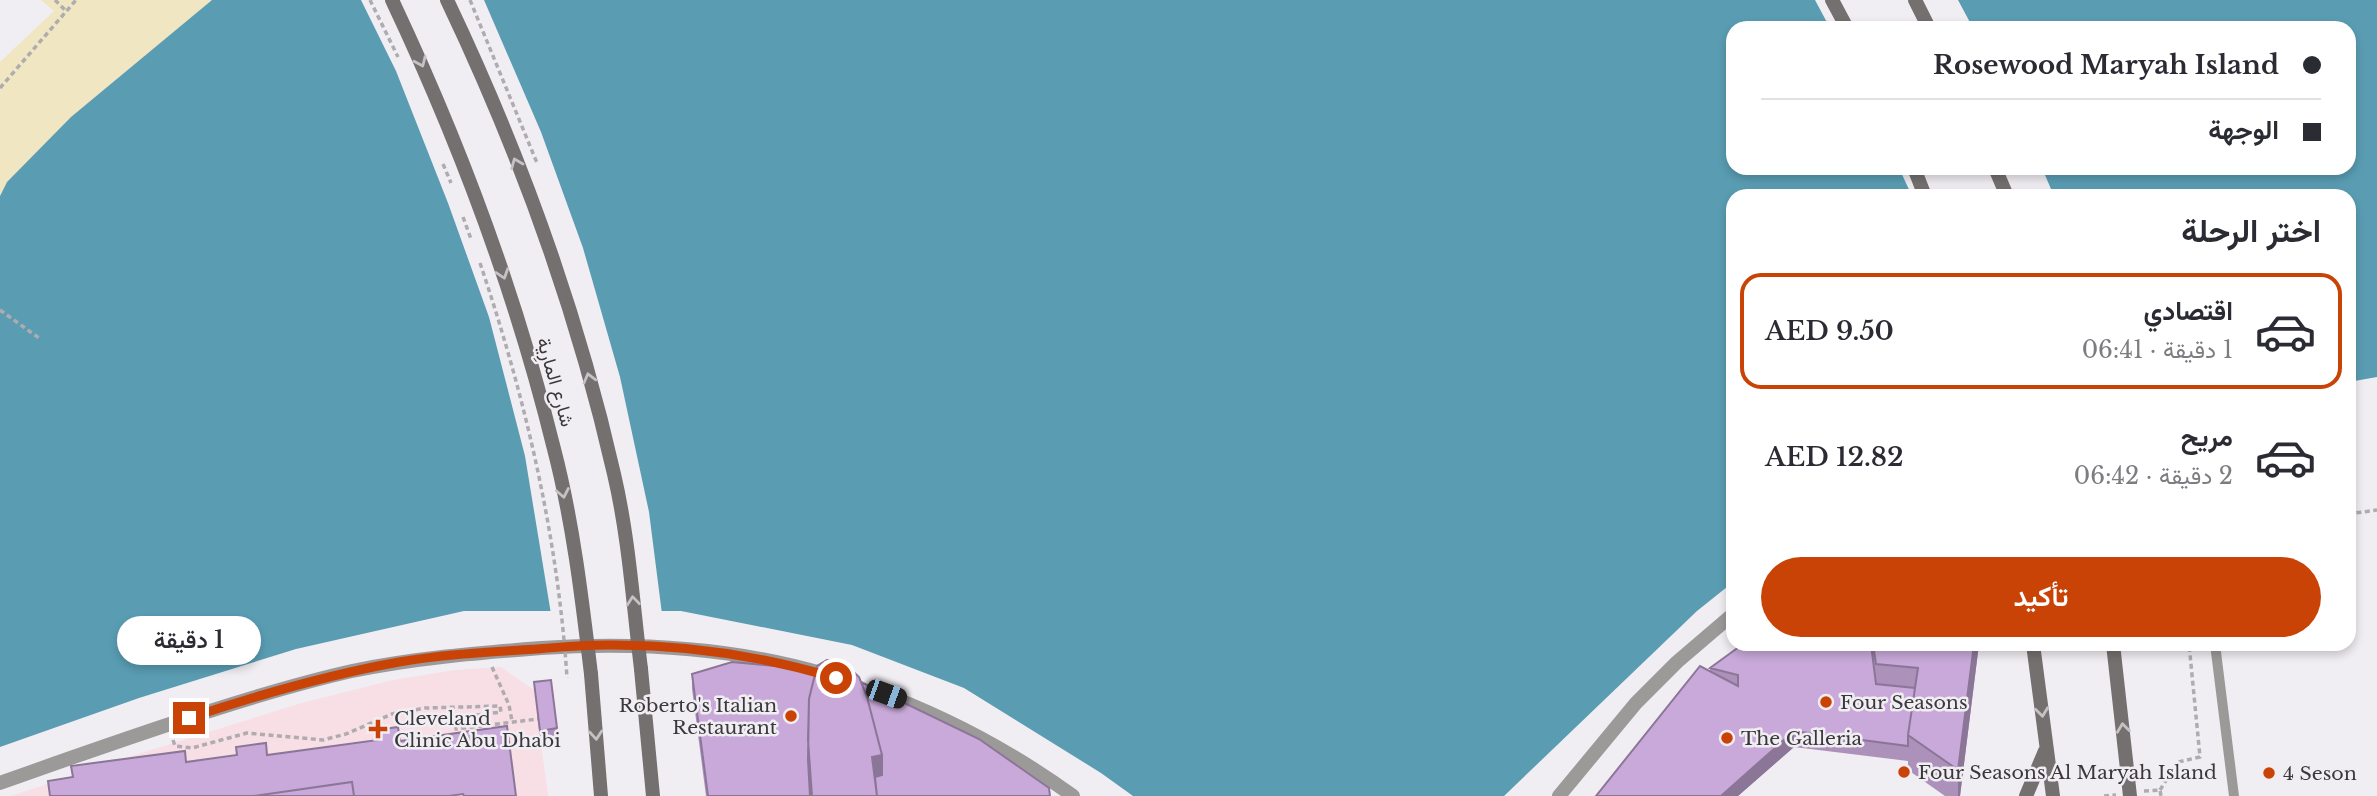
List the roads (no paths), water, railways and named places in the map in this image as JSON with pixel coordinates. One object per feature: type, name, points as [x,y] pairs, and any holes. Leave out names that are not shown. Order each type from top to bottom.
[{"type":"street","name":"شارع المارِية","points":[[392,0],[422,63],[468,174],[498,257],[555,450],[582,598],[601,796]]},
{"type":"street","name":"شارع المارِية","points":[[447,0],[472,52],[558,271],[615,477],[631,583],[653,796]]},
{"type":"street","points":[[1832,0],[1843,21]]},
{"type":"street","points":[[1914,0],[1925,21]]},
{"type":"street","points":[[1559,796],[1636,704],[1677,662],[1726,620]]},
{"type":"street","points":[[0,783],[250,698],[327,677],[402,662],[489,651],[608,645],[675,648],[760,659],[836,678]]},
{"type":"street","points":[[2034,651],[2053,796]]},
{"type":"street","points":[[2114,651],[2130,796]]},
{"type":"street","points":[[861,685],[958,725],[1004,750],[1073,796]]},
{"type":"street","points":[[2026,796],[2046,746]]},
{"type":"lane","points":[[2216,651],[2234,796]]},
{"type":"water","points":[[212,0],[2377,0],[2377,377],[2356,381],[2356,189],[1726,189],[1726,588],[1697,611],[1504,796],[1133,796],[1101,773],[964,688],[852,645],[681,611],[464,611],[296,649],[139,698],[0,747],[0,196],[7,182],[71,117]]},
{"type":"place","name":"Four Seasons","points":[[1826,702]]},
{"type":"place","name":"Roberto's Italian Restaurant","points":[[791,716]]},
{"type":"place","name":"Cleveland Clinic Abu Dhabi","points":[[378,729]]},
{"type":"place","name":"The Galleria","points":[[1727,738]]},
{"type":"place","name":"Four Seasons Al Maryah Island","points":[[1904,772]]},
{"type":"place","name":"4 Seson","points":[[2269,773]]}]
